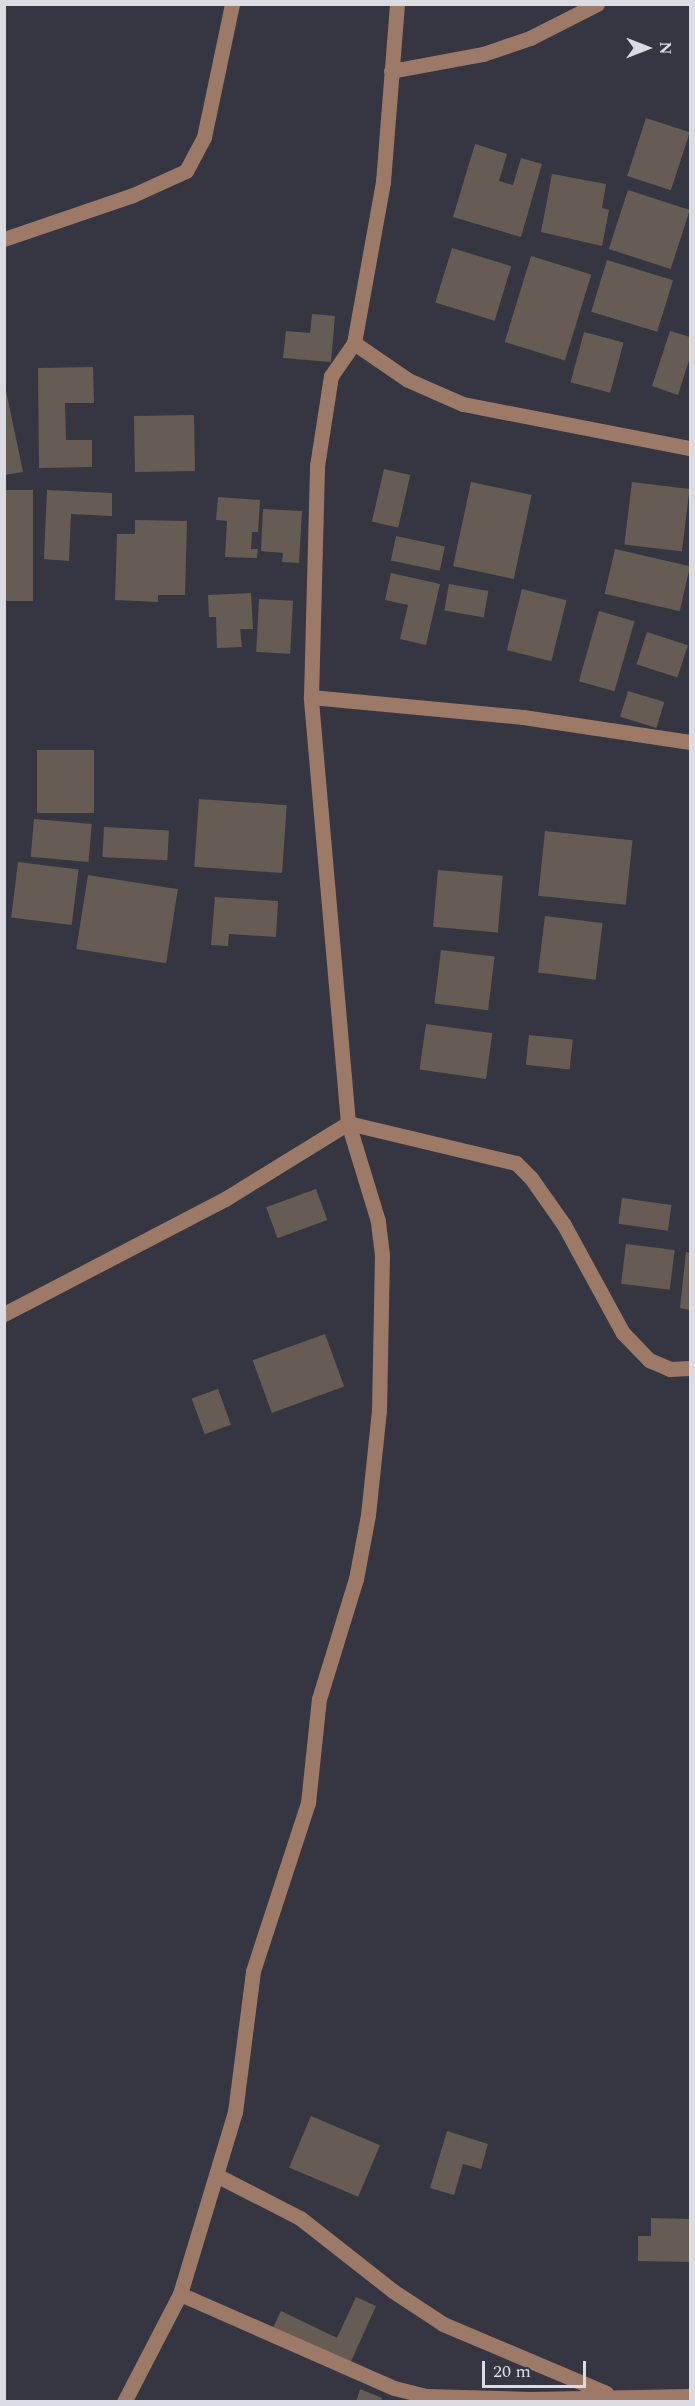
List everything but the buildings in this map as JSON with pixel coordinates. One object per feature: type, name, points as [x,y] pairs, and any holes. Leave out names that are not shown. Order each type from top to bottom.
[{"type":"street","points":[[4,239],[133,195],[186,171],[204,137],[232,4]]},
{"type":"street","points":[[124,2402],[180,2294],[235,2112],[253,1971],[308,1803],[319,1699],[356,1579],[368,1515],[379,1411],[382,1255],[378,1221],[348,1123],[311,697],[317,466],[331,376],[354,343],[383,182],[397,4]]},
{"type":"street","points":[[392,71],[483,54],[530,38],[597,4]]},
{"type":"street","points":[[354,343],[408,380],[463,404],[690,448]]},
{"type":"street","points":[[311,697],[523,717],[689,738]]},
{"type":"street","points":[[4,1314],[225,1199],[348,1123],[516,1162],[531,1178],[564,1225],[623,1333],[649,1360],[670,1369],[690,1368]]},
{"type":"street","points":[[216,2175],[300,2218],[393,2291],[442,2324],[609,2395]]},
{"type":"street","points":[[180,2294],[394,2388],[425,2396],[530,2399],[609,2395],[690,2396]]}]
